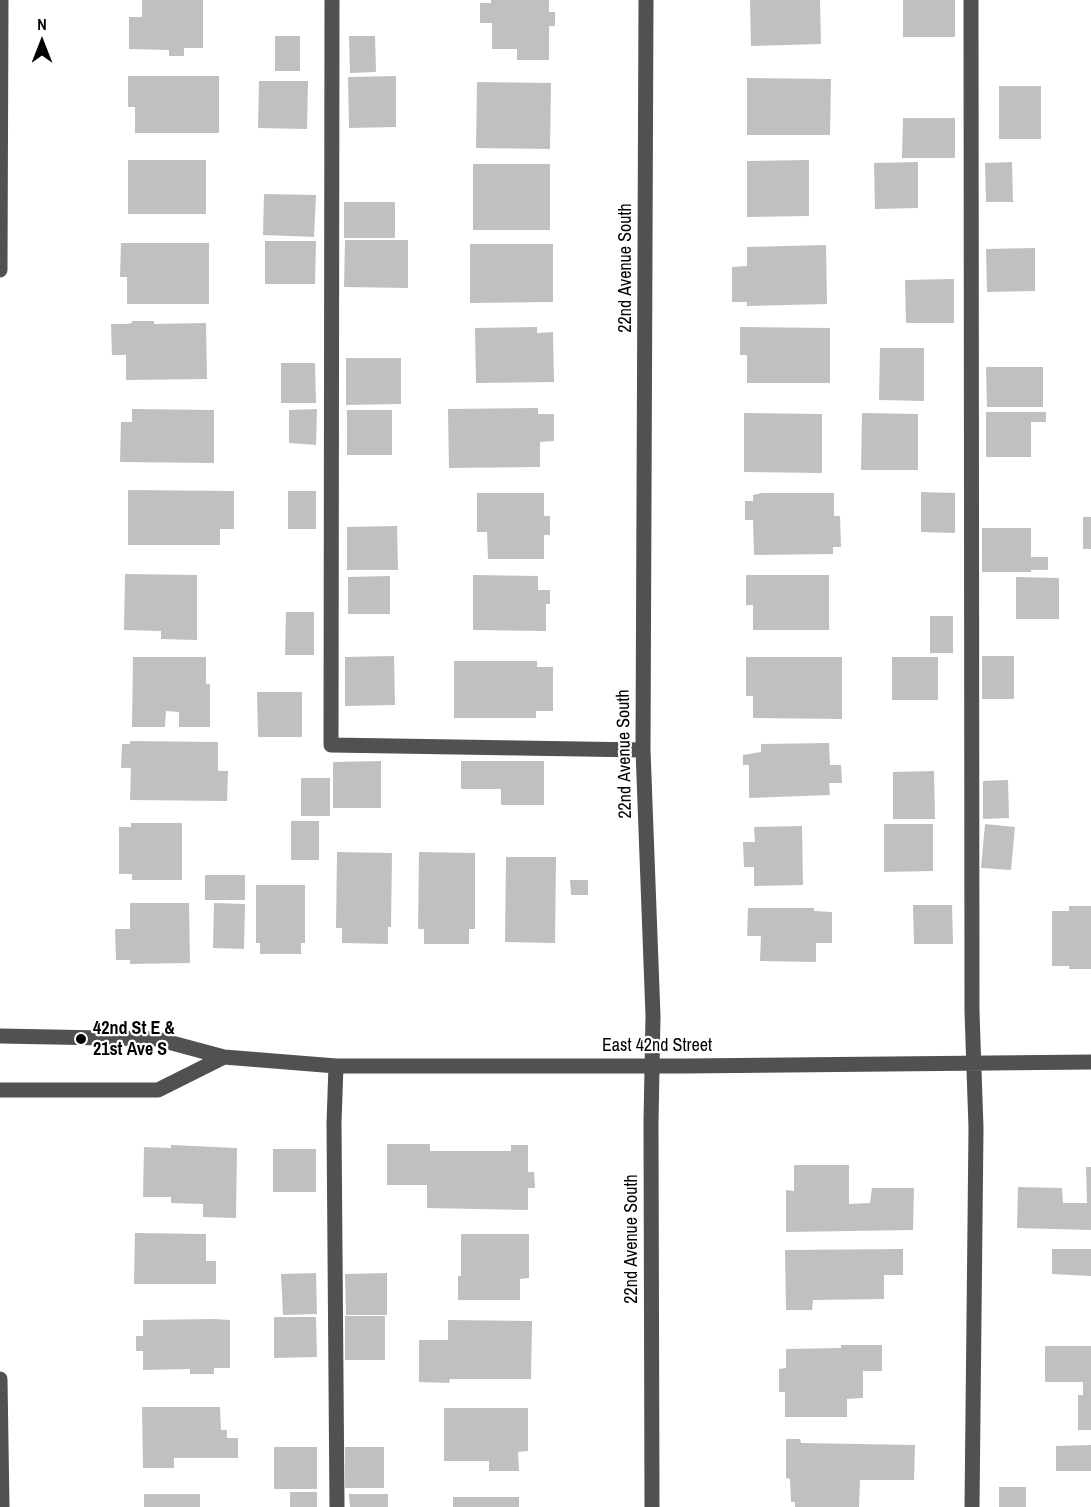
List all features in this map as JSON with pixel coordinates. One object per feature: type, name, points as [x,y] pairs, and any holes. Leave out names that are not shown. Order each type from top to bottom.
[{"type":"street","points":[[0,270],[1,0]]},
{"type":"street","points":[[332,0],[331,745],[643,750]]},
{"type":"street","name":"22nd Avenue South","points":[[646,0],[643,750],[653,1016],[652,1507]]},
{"type":"street","points":[[971,0],[976,1128],[972,1507]]},
{"type":"street","name":"East 42nd Street","points":[[0,1036],[157,1039],[224,1057],[336,1066],[1091,1062]]},
{"type":"street","points":[[0,1090],[158,1090],[224,1057]]},
{"type":"street","points":[[336,1066],[334,1123],[337,1507]]},
{"type":"street","points":[[0,1379],[2,1507]]},
{"type":"building","points":[[142,0],[203,0],[203,48],[184,48],[184,56],[169,56],[169,50],[129,49],[129,17],[142,17]]},
{"type":"building","points":[[491,0],[549,0],[549,12],[555,12],[555,26],[549,26],[549,60],[517,60],[517,49],[492,49],[492,23],[480,23],[480,3],[491,3]]},
{"type":"building","points":[[750,0],[820,0],[821,44],[751,46]]},
{"type":"building","points":[[903,0],[955,0],[955,37],[903,37]]},
{"type":"building","points":[[275,36],[300,36],[300,71],[275,71]]},
{"type":"building","points":[[349,36],[375,36],[376,72],[350,73]]},
{"type":"building","points":[[128,76],[219,76],[219,133],[135,133],[135,107],[128,107]]},
{"type":"building","points":[[396,76],[396,127],[349,128],[348,77]]},
{"type":"building","points":[[747,78],[831,79],[830,135],[747,135]]},
{"type":"building","points":[[259,81],[308,81],[307,129],[258,128]]},
{"type":"building","points":[[477,82],[551,83],[550,149],[476,148]]},
{"type":"building","points":[[999,86],[1041,86],[1041,139],[999,139]]},
{"type":"building","points":[[903,118],[955,118],[955,158],[902,158]]},
{"type":"building","points":[[128,160],[206,160],[206,214],[128,214]]},
{"type":"building","points":[[809,160],[809,216],[747,217],[747,161]]},
{"type":"building","points":[[918,162],[918,208],[875,209],[874,163]]},
{"type":"building","points":[[1012,162],[1013,202],[986,202],[985,163]]},
{"type":"building","points":[[473,164],[550,164],[550,230],[473,230]]},
{"type":"building","points":[[264,194],[316,195],[314,237],[263,235]]},
{"type":"building","points":[[344,202],[395,202],[395,238],[344,238]]},
{"type":"building","points":[[345,240],[408,240],[408,288],[344,287]]},
{"type":"building","points":[[265,241],[316,241],[315,284],[265,284]]},
{"type":"building","points":[[121,243],[209,243],[209,304],[127,304],[127,277],[120,277]]},
{"type":"building","points":[[470,244],[553,244],[553,302],[470,303]]},
{"type":"building","points":[[826,245],[827,304],[747,306],[747,302],[732,302],[732,267],[747,266],[747,247]]},
{"type":"building","points":[[1035,248],[1035,291],[987,292],[986,249]]},
{"type":"building","points":[[954,279],[954,323],[906,323],[905,280]]},
{"type":"building","points":[[132,321],[154,321],[154,324],[206,323],[207,379],[126,380],[126,355],[112,355],[111,324],[127,324]]},
{"type":"building","points":[[537,327],[537,333],[553,332],[554,382],[476,383],[475,328]]},
{"type":"building","points":[[740,327],[830,328],[830,383],[747,383],[747,355],[740,355]]},
{"type":"building","points":[[880,348],[924,348],[924,401],[879,400]]},
{"type":"building","points":[[346,358],[401,358],[401,404],[346,405]]},
{"type":"building","points":[[281,363],[315,363],[316,403],[281,403]]},
{"type":"building","points":[[986,367],[1043,367],[1043,407],[987,407]]},
{"type":"building","points":[[538,408],[538,414],[554,414],[554,441],[540,442],[540,467],[449,468],[448,409]]},
{"type":"building","points":[[132,409],[214,410],[214,463],[120,462],[121,422],[132,422]]},
{"type":"building","points":[[317,409],[316,445],[289,443],[289,410]]},
{"type":"building","points":[[347,410],[392,410],[392,455],[347,455]]},
{"type":"building","points":[[986,412],[1046,412],[1046,422],[1031,422],[1031,457],[986,457]]},
{"type":"building","points":[[744,413],[822,414],[822,473],[744,472]]},
{"type":"building","points":[[862,413],[918,414],[918,470],[861,470]]},
{"type":"building","points":[[128,490],[234,491],[234,529],[220,529],[220,545],[128,545]]},
{"type":"building","points":[[288,491],[316,491],[316,529],[288,529]]},
{"type":"building","points":[[921,492],[955,493],[955,533],[921,532]]},
{"type":"building","points":[[477,493],[544,493],[544,516],[550,516],[550,535],[544,535],[544,559],[488,559],[487,532],[477,532]]},
{"type":"building","points":[[834,493],[834,516],[840,516],[841,547],[833,547],[833,554],[754,555],[753,520],[745,520],[745,501],[753,501],[753,495]]},
{"type":"building","points":[[1083,517],[1091,517],[1091,549],[1083,549]]},
{"type":"building","points":[[397,526],[398,570],[347,570],[347,527]]},
{"type":"building","points":[[982,528],[1031,528],[1031,557],[1048,557],[1048,570],[982,572]]},
{"type":"building","points":[[125,574],[197,575],[197,640],[161,639],[161,631],[124,630]]},
{"type":"building","points":[[473,575],[538,576],[538,590],[550,590],[550,604],[546,604],[546,631],[473,630]]},
{"type":"building","points":[[746,575],[829,575],[829,630],[753,630],[753,605],[746,605]]},
{"type":"building","points":[[390,576],[390,614],[348,614],[348,577]]},
{"type":"building","points":[[1016,577],[1059,578],[1059,619],[1016,619]]},
{"type":"building","points":[[286,612],[314,612],[314,655],[285,655]]},
{"type":"building","points":[[930,616],[953,616],[953,653],[930,653]]},
{"type":"building","points":[[394,656],[395,705],[345,706],[345,657]]},
{"type":"building","points":[[982,656],[1014,656],[1014,699],[982,699]]},
{"type":"building","points":[[133,657],[206,657],[206,684],[210,684],[210,727],[179,727],[179,712],[166,711],[165,727],[132,727]]},
{"type":"building","points":[[746,657],[842,657],[842,719],[753,718],[753,696],[746,696]]},
{"type":"building","points":[[892,657],[938,657],[938,700],[892,700]]},
{"type":"building","points":[[454,661],[537,661],[537,667],[553,667],[553,711],[536,711],[536,718],[454,718]]},
{"type":"building","points":[[257,692],[302,692],[302,737],[258,737]]},
{"type":"building","points":[[130,741],[218,742],[218,771],[228,771],[227,801],[130,800],[131,768],[121,768],[122,744],[130,744]]},
{"type":"building","points":[[829,743],[830,765],[841,765],[842,783],[829,783],[830,795],[749,798],[749,765],[743,765],[743,755],[761,752],[761,744]]},
{"type":"building","points":[[381,761],[381,808],[333,808],[333,762]]},
{"type":"building","points":[[461,761],[544,761],[544,805],[501,805],[501,789],[461,789]]},
{"type":"building","points":[[934,771],[935,819],[893,819],[893,772]]},
{"type":"building","points":[[301,778],[330,778],[330,816],[301,816]]},
{"type":"building","points":[[1008,780],[1009,818],[983,819],[983,781]]},
{"type":"building","points":[[291,821],[319,821],[319,860],[291,860]]},
{"type":"building","points":[[131,823],[182,823],[182,880],[132,880],[132,874],[119,874],[119,827],[131,827]]},
{"type":"building","points":[[884,824],[933,824],[933,871],[884,872]]},
{"type":"building","points":[[985,824],[1015,827],[1011,870],[981,868]]},
{"type":"building","points":[[802,826],[803,885],[754,886],[754,867],[744,867],[743,842],[755,842],[754,827]]},
{"type":"building","points":[[337,852],[392,853],[391,927],[388,927],[388,944],[342,943],[342,928],[336,928]]},
{"type":"building","points":[[419,852],[475,853],[475,929],[469,929],[469,944],[424,944],[424,929],[418,929]]},
{"type":"building","points":[[506,857],[556,857],[555,943],[505,942]]},
{"type":"building","points":[[205,875],[245,875],[245,900],[205,900]]},
{"type":"building","points":[[570,880],[588,880],[588,895],[571,895]]},
{"type":"building","points":[[256,885],[305,885],[305,943],[301,943],[301,954],[260,954],[260,943],[256,943]]},
{"type":"building","points":[[130,903],[189,903],[190,963],[130,964],[130,960],[116,960],[115,929],[130,929]]},
{"type":"building","points":[[214,903],[245,904],[244,949],[213,948]]},
{"type":"building","points":[[913,905],[952,905],[953,944],[914,944]]},
{"type":"building","points":[[1069,906],[1091,906],[1091,969],[1052,966],[1052,911],[1069,911]]},
{"type":"building","points":[[748,908],[814,908],[814,911],[832,912],[832,943],[816,943],[816,962],[760,961],[761,936],[747,936]]},
{"type":"building","points":[[387,1144],[430,1144],[430,1151],[511,1151],[511,1145],[528,1145],[528,1172],[534,1172],[535,1188],[528,1188],[528,1210],[427,1208],[427,1185],[387,1185]]},
{"type":"building","points":[[171,1145],[237,1148],[236,1218],[203,1217],[203,1204],[171,1203],[171,1197],[143,1197],[144,1147],[171,1148]]},
{"type":"building","points":[[273,1149],[316,1149],[316,1192],[273,1192]]},
{"type":"building","points":[[794,1165],[849,1165],[849,1204],[870,1203],[872,1188],[914,1188],[913,1230],[786,1232],[786,1190],[794,1191]]},
{"type":"building","points":[[1086,1167],[1091,1167],[1091,1230],[1017,1228],[1018,1187],[1062,1188],[1063,1203],[1087,1203]]},
{"type":"building","points":[[135,1233],[206,1234],[206,1261],[216,1261],[216,1284],[134,1284]]},
{"type":"building","points":[[461,1234],[529,1234],[529,1278],[520,1279],[520,1300],[458,1300],[458,1276],[461,1276]]},
{"type":"building","points":[[903,1249],[903,1275],[884,1275],[884,1299],[813,1300],[812,1310],[786,1310],[785,1250]]},
{"type":"building","points":[[1052,1249],[1091,1249],[1091,1276],[1052,1274]]},
{"type":"building","points":[[316,1273],[317,1314],[283,1315],[281,1274]]},
{"type":"building","points":[[387,1273],[387,1315],[346,1315],[345,1274]]},
{"type":"building","points":[[345,1316],[385,1316],[385,1360],[345,1360]]},
{"type":"building","points":[[274,1317],[316,1317],[317,1357],[274,1358]]},
{"type":"building","points":[[143,1320],[230,1320],[230,1368],[214,1368],[214,1374],[190,1374],[190,1369],[143,1370],[143,1351],[136,1351],[136,1336],[143,1336]]},
{"type":"building","points":[[448,1320],[532,1321],[531,1379],[450,1379],[449,1383],[419,1382],[419,1340],[448,1340]]},
{"type":"building","points":[[841,1345],[882,1345],[882,1371],[863,1371],[863,1398],[847,1399],[847,1417],[785,1417],[785,1392],[779,1392],[779,1369],[786,1368],[786,1349],[841,1348]]},
{"type":"building","points":[[1045,1346],[1091,1346],[1091,1430],[1078,1430],[1078,1395],[1083,1395],[1083,1382],[1045,1382]]},
{"type":"building","points":[[142,1407],[220,1407],[221,1430],[227,1430],[227,1438],[238,1438],[238,1458],[174,1458],[174,1468],[143,1468]]},
{"type":"building","points":[[444,1408],[528,1408],[528,1451],[518,1452],[519,1471],[489,1471],[489,1461],[444,1461]]},
{"type":"building","points":[[786,1439],[800,1439],[801,1443],[915,1445],[914,1480],[860,1480],[859,1507],[795,1507],[795,1502],[791,1502],[790,1479],[786,1478]]},
{"type":"building","points":[[1091,1445],[1091,1471],[1056,1471],[1056,1446]]},
{"type":"building","points":[[274,1447],[317,1447],[317,1489],[274,1489]]},
{"type":"building","points":[[345,1447],[384,1447],[384,1488],[345,1488]]},
{"type":"building","points":[[999,1487],[1026,1487],[1026,1507],[999,1507]]},
{"type":"building","points":[[290,1492],[317,1492],[317,1507],[290,1507]]},
{"type":"building","points":[[144,1494],[200,1494],[200,1507],[144,1507]]},
{"type":"building","points":[[349,1494],[388,1494],[388,1507],[350,1507]]},
{"type":"building","points":[[453,1497],[519,1497],[519,1507],[453,1507]]},
{"type":"place","name":"42nd St E & 21st Ave S","points":[[81,1039]]}]
